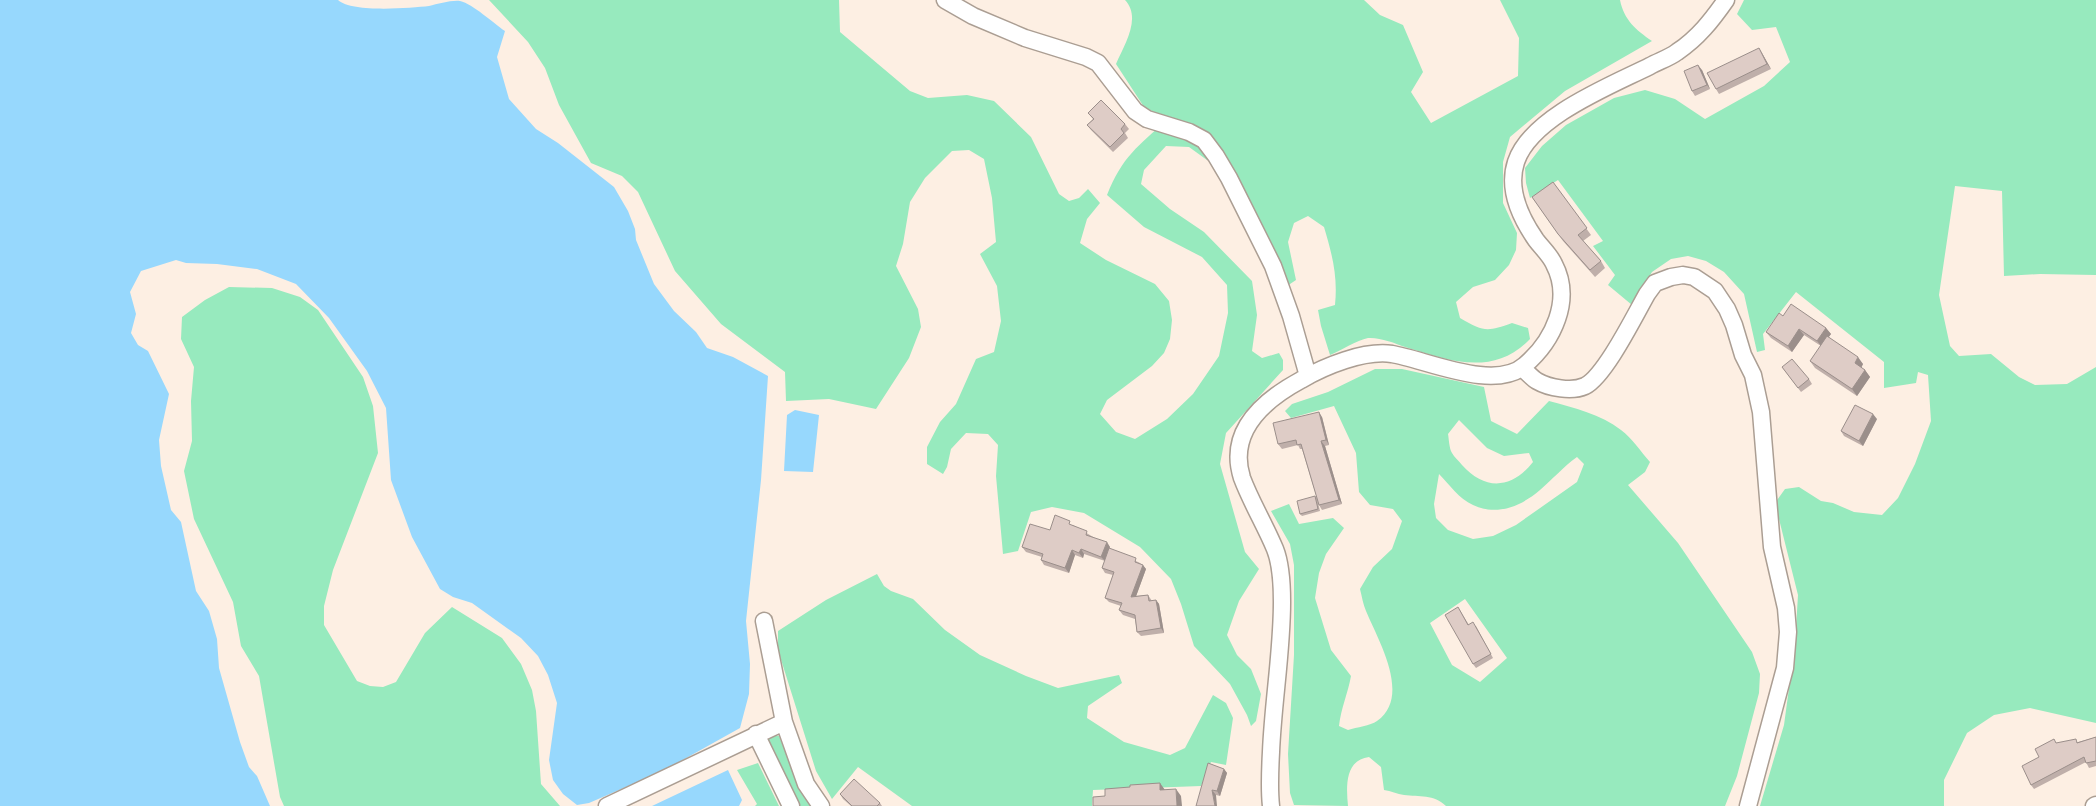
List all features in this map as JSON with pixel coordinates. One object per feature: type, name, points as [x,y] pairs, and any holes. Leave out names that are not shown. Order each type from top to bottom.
[{"type":"street","points":[[945,0],[973,16],[1098,63],[1135,111],[1147,119],[1189,132],[1204,140],[1229,178],[1273,266],[1291,316],[1308,376]]},
{"type":"street","points":[[1271,806],[1272,745],[1282,600],[1276,552],[1242,477],[1237,454],[1242,433],[1250,420],[1288,386],[1358,356],[1374,353],[1392,354],[1462,373],[1491,376],[1522,368],[1541,350],[1554,331],[1560,310],[1561,284],[1554,264],[1535,239],[1520,212],[1514,191],[1513,174],[1517,158],[1524,145],[1538,130],[1567,109],[1674,55],[1693,41],[1711,22],[1726,0]]},
{"type":"street","points":[[1522,368],[1537,381],[1560,388],[1576,390],[1587,385],[1600,373],[1655,283],[1671,277],[1683,275],[1694,277],[1715,291],[1727,309],[1753,376],[1761,412],[1772,547],[1786,608],[1788,632],[1785,668],[1748,806]]},
{"type":"street","points":[[764,621],[784,722],[806,784],[821,806]]},
{"type":"street","points":[[607,806],[784,722]]},
{"type":"street","points":[[756,734],[791,806]]},
{"type":"green space","points":[[489,0],[839,0],[840,32],[910,91],[928,98],[967,95],[994,101],[1031,137],[1059,194],[1069,201],[1079,198],[1088,189],[1100,203],[1087,219],[1080,243],[1106,260],[1155,284],[1169,301],[1172,320],[1170,339],[1164,353],[1152,366],[1107,400],[1100,414],[1116,432],[1135,439],[1167,419],[1193,394],[1219,356],[1228,313],[1227,285],[1202,257],[1144,227],[1107,195],[1125,161],[1139,145],[1168,119],[1144,107],[1116,64],[1127,40],[1132,23],[1130,7],[1125,0],[1364,0],[1380,15],[1403,25],[1423,72],[1411,92],[1431,123],[1518,76],[1519,38],[1500,0],[1620,0],[1628,19],[1641,33],[1652,41],[1565,91],[1510,137],[1503,162],[1503,203],[1517,233],[1516,250],[1509,265],[1495,280],[1473,287],[1456,302],[1460,318],[1475,326],[1491,329],[1512,323],[1528,328],[1530,339],[1516,351],[1486,362],[1455,361],[1372,338],[1359,341],[1330,355],[1318,310],[1335,305],[1336,284],[1334,265],[1324,227],[1308,216],[1294,223],[1288,242],[1296,280],[1287,286],[1247,195],[1221,148],[1207,160],[1189,147],[1166,146],[1144,170],[1141,184],[1170,209],[1204,232],[1252,281],[1257,315],[1252,351],[1262,358],[1279,353],[1283,360],[1283,370],[1226,433],[1220,464],[1245,552],[1259,569],[1239,601],[1227,635],[1237,655],[1251,669],[1261,694],[1256,721],[1251,726],[1230,684],[1194,646],[1171,579],[1140,547],[1084,513],[1052,507],[1031,512],[1018,551],[1003,554],[996,476],[998,445],[988,434],[966,433],[951,449],[947,467],[943,474],[927,464],[927,447],[940,422],[956,404],[976,359],[994,352],[1001,321],[997,286],[980,254],[996,242],[992,198],[984,159],[969,150],[952,151],[925,178],[910,202],[903,244],[896,266],[918,309],[921,327],[909,358],[876,409],[829,399],[786,401],[785,372],[721,324],[675,271],[638,192],[622,176],[591,163],[559,105],[545,68],[528,42]]},
{"type":"green space","points":[[1744,0],[2096,0],[2096,275],[2040,274],[2004,276],[2002,191],[1955,186],[1939,295],[1950,346],[1959,356],[1991,354],[2019,377],[2035,385],[2067,384],[2096,367],[2096,723],[2030,708],[1994,715],[1967,733],[1944,780],[1944,806],[1760,806],[1784,725],[1795,644],[1798,595],[1775,503],[1785,489],[1799,487],[1821,501],[1833,503],[1854,512],[1882,515],[1898,498],[1915,464],[1931,421],[1928,375],[1918,372],[1916,383],[1884,388],[1884,362],[1796,292],[1763,334],[1765,350],[1757,352],[1744,294],[1724,272],[1706,261],[1688,256],[1671,259],[1652,272],[1632,305],[1608,285],[1615,275],[1593,246],[1603,241],[1558,180],[1530,198],[1526,183],[1525,168],[1542,146],[1566,125],[1614,98],[1645,90],[1675,99],[1705,119],[1764,86],[1790,62],[1776,27],[1752,30],[1737,14]]},
{"type":"green space","points":[[229,287],[272,288],[300,297],[318,310],[363,377],[373,406],[378,453],[333,570],[324,606],[324,625],[357,681],[370,686],[383,687],[396,682],[425,633],[452,607],[502,638],[521,664],[532,690],[536,711],[541,784],[560,806],[284,806],[280,797],[259,676],[241,646],[233,602],[194,519],[184,471],[192,441],[191,401],[194,367],[181,339],[182,317],[205,300]]},
{"type":"green space","points":[[1375,369],[1402,369],[1484,387],[1491,421],[1517,434],[1549,401],[1605,420],[1629,437],[1650,462],[1645,472],[1628,485],[1678,543],[1752,652],[1760,674],[1759,693],[1737,776],[1725,806],[1446,806],[1431,798],[1404,795],[1384,790],[1381,767],[1369,757],[1355,763],[1351,769],[1347,782],[1348,806],[1294,805],[1290,793],[1288,754],[1294,655],[1294,565],[1290,544],[1271,511],[1289,504],[1299,524],[1333,518],[1344,528],[1326,554],[1319,573],[1315,598],[1331,650],[1351,676],[1339,726],[1348,730],[1374,723],[1387,710],[1392,697],[1389,668],[1365,608],[1360,589],[1373,567],[1392,549],[1402,521],[1393,509],[1370,505],[1359,492],[1356,453],[1334,406],[1291,418],[1285,411],[1292,404],[1328,392]],"holes":[[[1459,420],[1487,448],[1504,456],[1529,453],[1533,462],[1516,478],[1507,482],[1489,483],[1480,479],[1462,465],[1451,451],[1448,434]],[[1577,457],[1584,464],[1577,482],[1516,525],[1493,536],[1473,539],[1448,530],[1436,518],[1434,504],[1439,474],[1468,502],[1482,508],[1499,510],[1516,505],[1532,496]],[[1465,599],[1507,658],[1480,682],[1452,665],[1430,623]]]},
{"type":"green space","points":[[877,574],[884,586],[891,591],[913,599],[945,630],[980,655],[1026,676],[1058,688],[1119,675],[1122,683],[1088,706],[1087,718],[1124,742],[1170,755],[1185,748],[1213,695],[1226,703],[1233,718],[1226,765],[1211,762],[1201,786],[1093,790],[1092,806],[912,806],[858,767],[832,799],[816,771],[778,650],[778,631],[826,600]]},
{"type":"green space","points":[[773,735],[779,736],[797,781],[811,806],[800,806],[796,799],[768,739]]},
{"type":"green space","points":[[758,763],[779,806],[755,806],[757,804],[737,770]]},
{"type":"water","points":[[0,0],[338,0],[355,7],[382,9],[429,6],[460,1],[477,10],[505,31],[497,57],[509,99],[536,129],[558,143],[614,187],[628,211],[635,229],[636,240],[654,284],[674,311],[696,332],[707,348],[733,357],[768,376],[761,480],[746,621],[750,664],[749,694],[740,728],[663,771],[589,803],[577,805],[563,794],[553,780],[549,760],[557,703],[548,675],[538,656],[521,638],[472,603],[453,597],[440,589],[412,537],[391,480],[386,408],[367,371],[329,318],[296,284],[257,269],[217,264],[186,263],[176,260],[141,271],[130,292],[136,314],[131,333],[138,345],[148,351],[169,394],[159,440],[161,466],[171,510],[181,522],[196,591],[209,611],[217,639],[219,668],[240,742],[249,767],[257,776],[270,806],[0,806]]},
{"type":"water","points":[[795,410],[819,415],[813,472],[784,471],[787,415]]},
{"type":"water","points":[[728,770],[742,800],[739,806],[652,806]]},
{"type":"building","points":[[1759,48],[1767,64],[1716,89],[1707,73]]},
{"type":"building","points":[[1698,65],[1707,85],[1692,91],[1684,71]]},
{"type":"building","points":[[1101,100],[1125,124],[1121,129],[1124,133],[1110,147],[1087,125],[1094,119],[1088,113]]},
{"type":"building","points":[[1553,182],[1587,228],[1578,235],[1601,261],[1590,270],[1558,234],[1532,197]]},
{"type":"building","points":[[1791,304],[1826,328],[1817,341],[1799,329],[1788,346],[1766,332],[1779,313],[1783,316]]},
{"type":"building","points":[[1827,336],[1858,357],[1855,363],[1865,370],[1852,389],[1810,361]]},
{"type":"building","points":[[1792,359],[1809,379],[1798,388],[1782,367]]},
{"type":"building","points":[[1855,405],[1873,414],[1859,441],[1841,431]]},
{"type":"building","points":[[1319,412],[1326,440],[1321,441],[1339,500],[1319,505],[1301,444],[1297,445],[1296,440],[1278,444],[1273,423]]},
{"type":"building","points":[[1315,496],[1318,509],[1300,514],[1297,501]]},
{"type":"building","points":[[1055,515],[1070,521],[1069,524],[1087,531],[1086,535],[1107,542],[1101,557],[1081,549],[1079,553],[1072,550],[1065,568],[1041,560],[1043,554],[1022,547],[1030,524],[1050,530]]},
{"type":"building","points":[[1109,548],[1136,558],[1135,562],[1143,565],[1131,597],[1148,595],[1149,601],[1156,600],[1161,628],[1137,632],[1135,615],[1119,610],[1122,603],[1105,598],[1114,572],[1102,568]]},
{"type":"building","points":[[1458,607],[1468,625],[1473,622],[1491,654],[1473,664],[1445,615]]},
{"type":"building","points":[[2096,737],[2096,761],[2086,763],[2084,757],[2031,785],[2022,766],[2039,757],[2035,749],[2054,739],[2056,743],[2076,739],[2077,743]]},
{"type":"building","points":[[1208,763],[1224,769],[1217,791],[1212,790],[1215,806],[1196,806]]},
{"type":"building","points":[[854,779],[880,803],[877,806],[852,806],[840,794]]},
{"type":"building","points":[[1160,783],[1160,790],[1176,789],[1177,806],[1093,806],[1093,797],[1105,796],[1105,789]]}]
